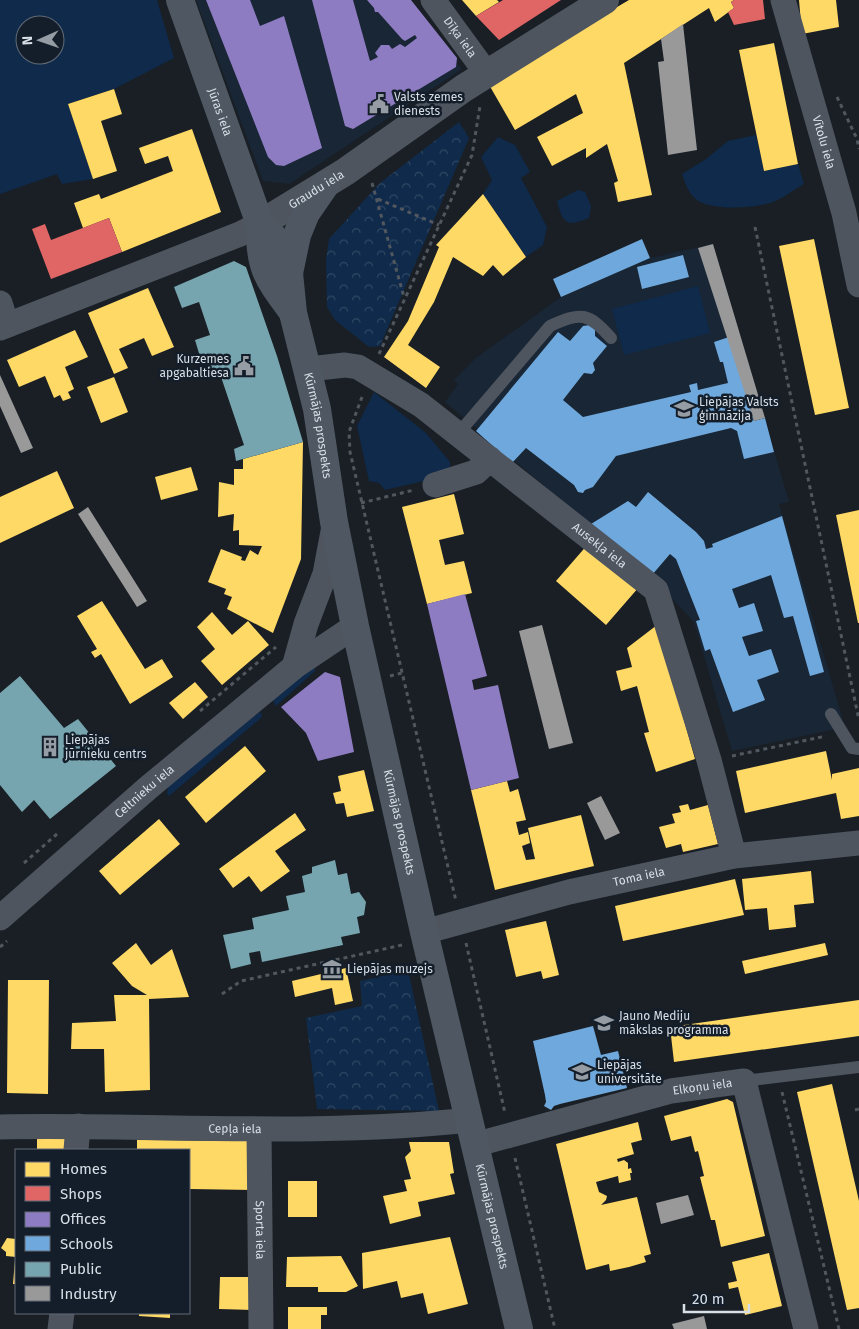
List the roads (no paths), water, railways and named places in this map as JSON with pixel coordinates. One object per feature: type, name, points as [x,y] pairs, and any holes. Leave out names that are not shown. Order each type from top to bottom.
[{"type":"main road","name":"Jūras iela","points":[[180,0],[260,224]]},
{"type":"main road","name":"Kūrmājas prospekts","points":[[289,273],[297,235],[306,213],[326,184]]},
{"type":"main road","name":"Kūrmājas prospekts","points":[[260,224],[278,243],[289,273],[293,313],[319,419],[334,522],[416,938],[472,1132],[519,1329]]},
{"type":"main road","name":"Kūrmājas prospekts","points":[[260,224],[259,251],[268,278],[293,313]]},
{"type":"street","name":"Dīķa iela","points":[[433,0],[487,74]]},
{"type":"street","name":"Graudu iela","points":[[2,318],[240,234],[260,224],[326,184],[487,74],[605,0]]},
{"type":"street","name":"Vītolu iela","points":[[783,0],[844,213],[858,272]]},
{"type":"street","name":"Ausekļa iela","points":[[308,369],[344,365],[358,367],[421,405],[656,590],[709,760],[734,856]]},
{"type":"street","points":[[434,485],[476,472],[490,459]]},
{"type":"street","points":[[294,667],[306,624],[325,574],[334,522]]},
{"type":"street","name":"Celtnieku iela","points":[[0,918],[149,787],[294,667],[355,626]]},
{"type":"street","name":"Toma iela","points":[[416,938],[569,892],[734,856],[859,843]]},
{"type":"street","name":"Elkoņu iela","points":[[472,1132],[510,1136],[672,1091],[744,1082],[806,1329]]},
{"type":"street","points":[[76,1149],[78,1126]]},
{"type":"street","name":"Cepļa iela","points":[[0,1127],[78,1126],[472,1132]]},
{"type":"street","name":"Sporta iela","points":[[259,1130],[261,1329]]},
{"type":"street","points":[[60,1329],[62,1314]]},
{"type":"lane","points":[[457,435],[550,326],[572,316],[586,316],[598,323],[610,338]]},
{"type":"lane","points":[[831,714],[852,748],[859,749]]},
{"type":"lane","points":[[744,1082],[859,1066]]},
{"type":"place","name":"Valsts zemes dienests","points":[[379,104]]},
{"type":"place","name":"Kurzemes apgabaltiesa","points":[[244,366]]},
{"type":"place","name":"Liepājas Valsts ģimnāzija","points":[[684,409]]},
{"type":"place","name":"Liepājas jūrnieku centrs","points":[[50,747]]},
{"type":"place","name":"Liepājas muzejs","points":[[332,969]]},
{"type":"place","name":"Jauno Mediju mākslas programma","points":[[604,1023]]},
{"type":"place","name":"Liepājas universitāte","points":[[582,1072]]}]
